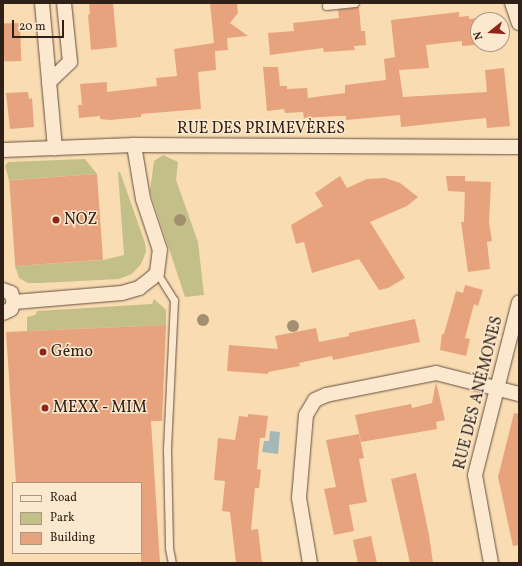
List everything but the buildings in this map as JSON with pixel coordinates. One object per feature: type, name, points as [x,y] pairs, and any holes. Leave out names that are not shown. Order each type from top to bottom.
[{"type":"street","points":[[42,3],[55,148]]},
{"type":"street","points":[[49,82],[70,62],[64,3]]},
{"type":"street","points":[[512,3],[519,23]]},
{"type":"street","points":[[14,302],[122,293],[139,288],[157,273],[160,250],[143,199],[134,145]]},
{"type":"street","name":"RUE DES PRIMEVÈRES","points":[[3,150],[134,145],[519,147]]},
{"type":"street","points":[[3,290],[12,294],[14,302],[11,309],[3,313]]},
{"type":"street","name":"RUE DES ANÉMONES","points":[[491,563],[475,475],[496,387],[519,303]]},
{"type":"street","points":[[310,563],[299,498],[306,416],[315,400],[326,395],[429,373],[496,387],[519,394]]},
{"type":"lane","points":[[326,6],[355,3]]},
{"type":"lane","points":[[157,273],[174,300],[166,450],[169,548],[172,563]]},
{"type":"green space","points":[[163,155],[178,162],[176,180],[198,242],[204,295],[185,297],[150,191],[154,161]]},
{"type":"green space","points":[[85,159],[97,174],[9,180],[5,166],[8,162]]},
{"type":"green space","points":[[118,172],[120,172],[145,243],[146,252],[141,264],[132,274],[119,279],[40,283],[28,283],[19,278],[15,266],[103,260],[124,255]]},
{"type":"green space","points":[[154,299],[166,310],[166,325],[27,331],[27,317],[35,315],[37,311],[152,304]]},
{"type":"shaded area","points":[[270,431],[280,432],[278,454],[262,452],[264,441],[269,441]]},
{"type":"place","name":"NOZ","points":[[56,220]]},
{"type":"place","name":"Gémo","points":[[43,352]]},
{"type":"place","name":"MEXX - MIM","points":[[45,408]]}]
